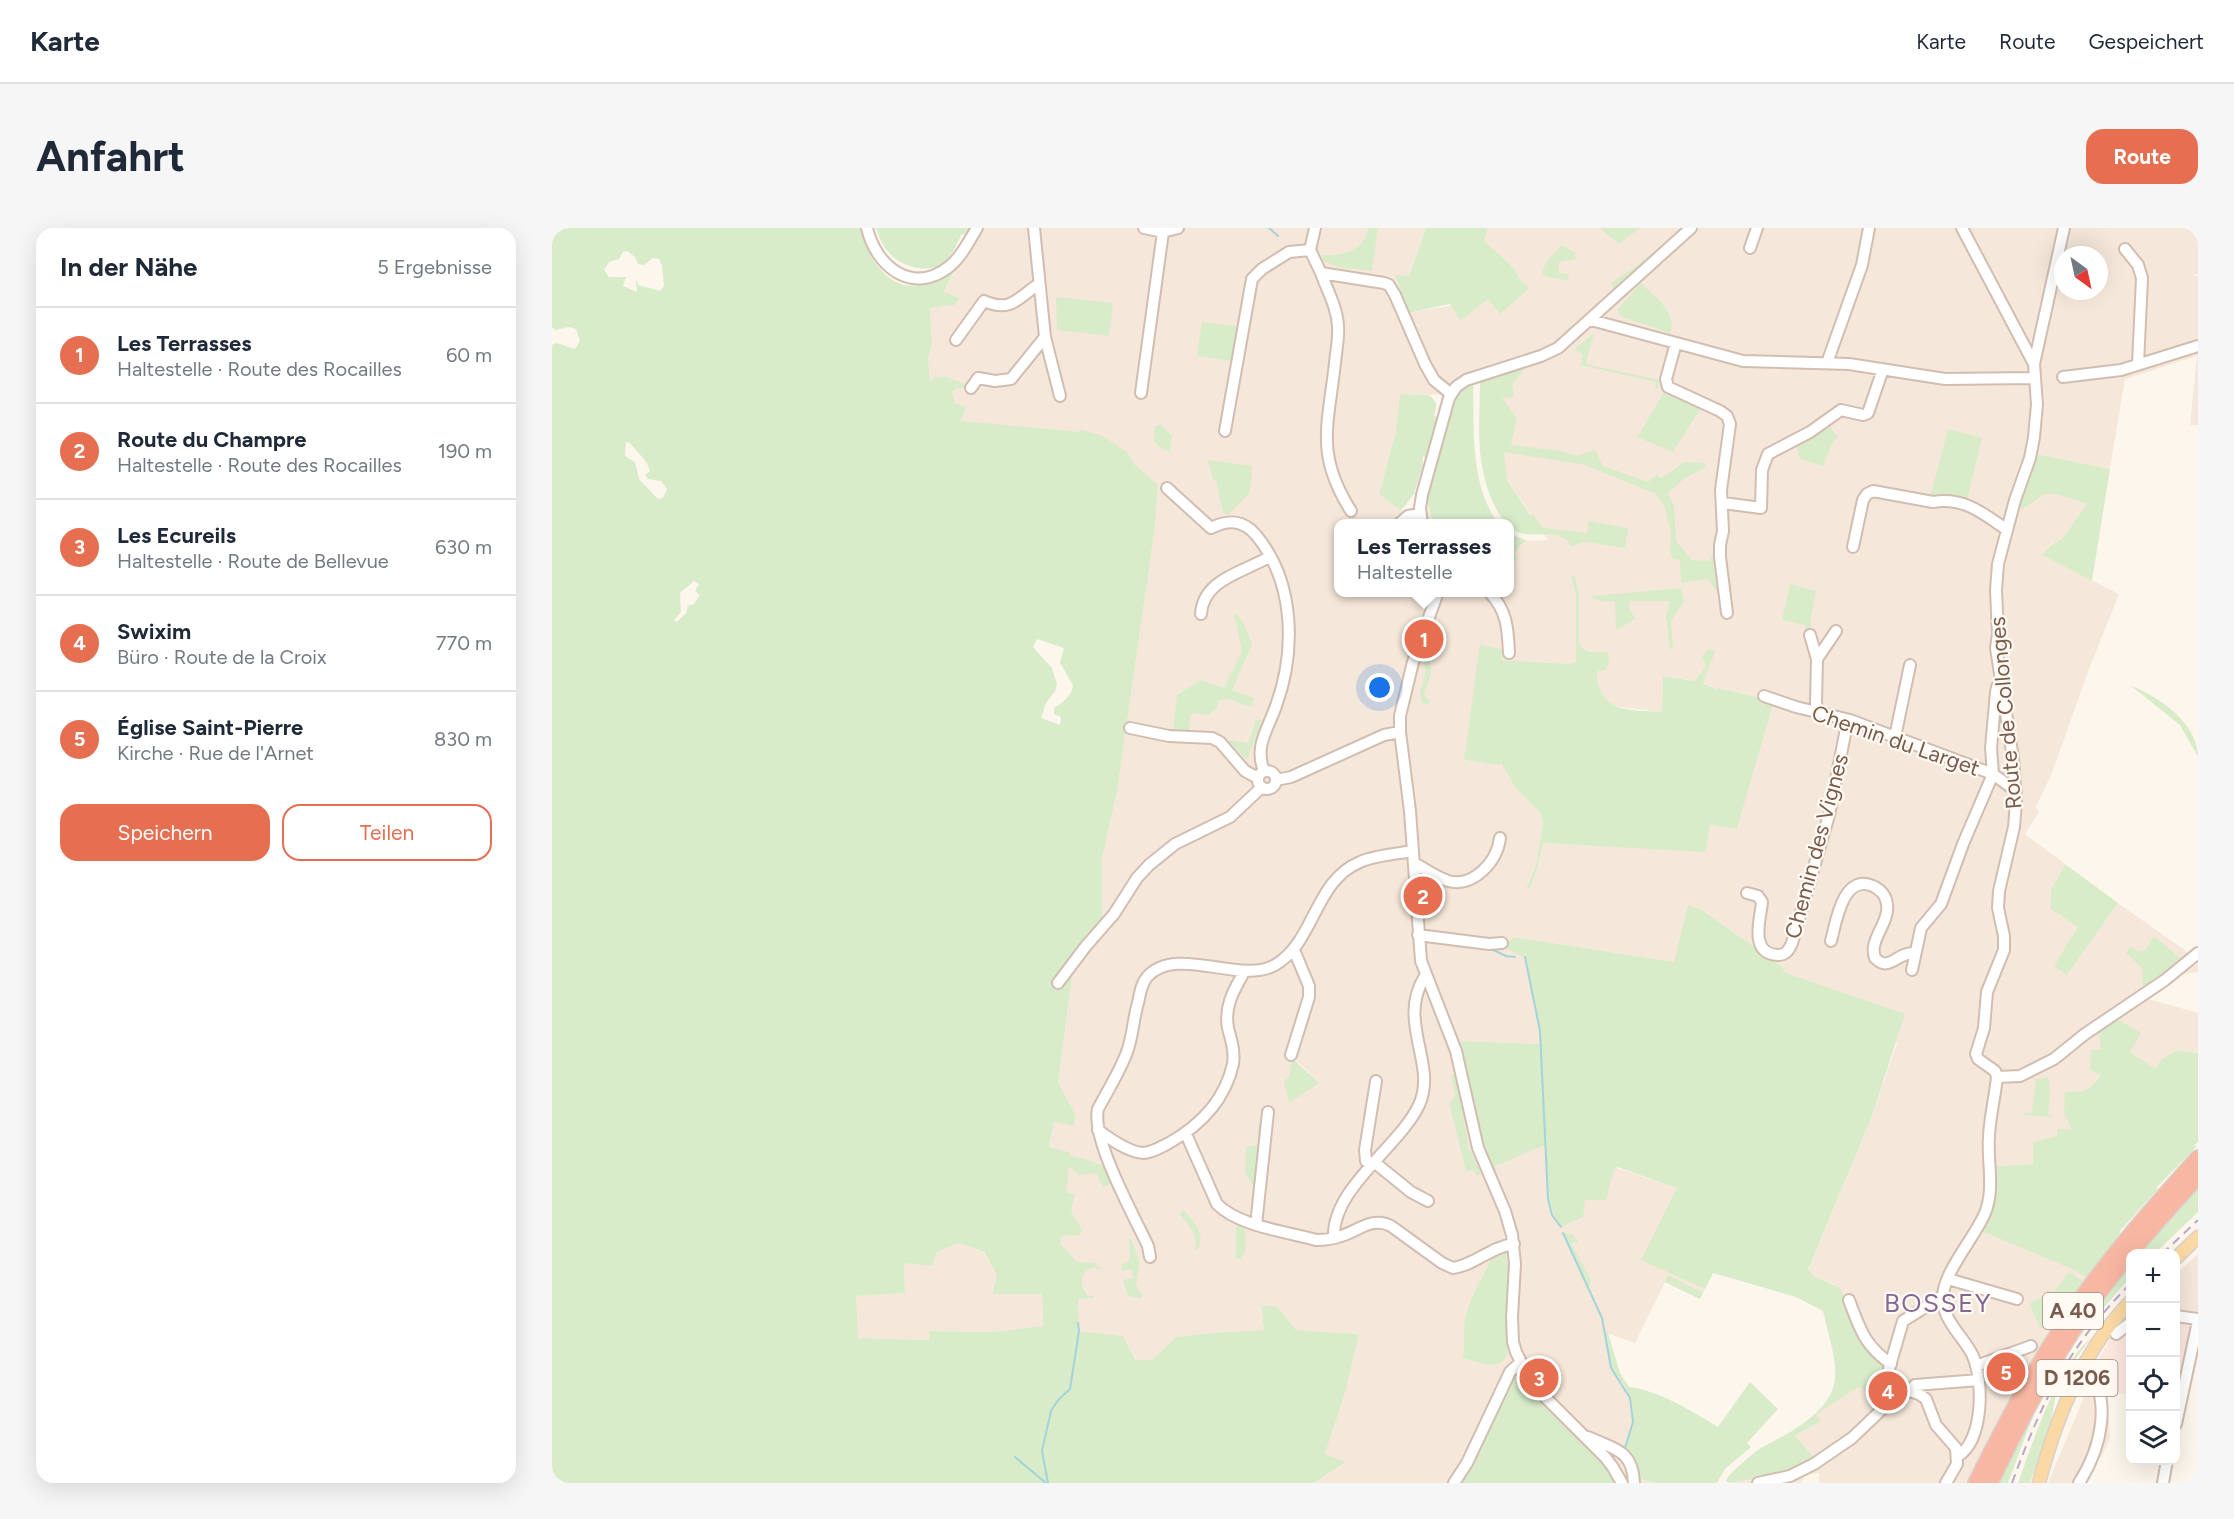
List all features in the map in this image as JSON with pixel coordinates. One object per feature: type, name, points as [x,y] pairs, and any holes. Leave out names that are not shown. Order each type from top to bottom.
[{"type":"highway","name":"A 40","points":[[1976,1483],[2025,1390],[2074,1309],[2131,1233],[2198,1158]]},
{"type":"highway","name":"A 40","points":[[1990,1483],[2034,1395],[2077,1323],[2110,1278],[2198,1176]]},
{"type":"main road","points":[[2180,1253],[2198,1237]]},
{"type":"main road","name":"D 1206","points":[[2037,1483],[2085,1362],[2108,1326],[2129,1303]]},
{"type":"street","points":[[867,228],[873,248],[886,266],[897,273],[914,278],[934,275],[950,266],[962,253],[977,228]]},
{"type":"street","points":[[1034,228],[1045,337],[1060,396]]},
{"type":"street","points":[[1144,228],[1163,232],[1178,228]]},
{"type":"street","points":[[1315,228],[1310,250],[1334,307],[1338,329],[1327,421],[1327,454],[1335,485],[1351,511]]},
{"type":"street","points":[[1421,519],[1422,495],[1451,394],[1456,387],[1466,380],[1553,350],[1591,320],[1691,228]]},
{"type":"street","points":[[1750,248],[1757,228]]},
{"type":"street","points":[[1827,363],[1862,265],[1869,228]]},
{"type":"street","points":[[1962,228],[2034,364]]},
{"type":"street","name":"Route de Collonges","points":[[1997,1077],[1995,1071],[1977,1056],[1984,1028],[1987,992],[2004,950],[1998,897],[2014,827],[2016,791],[1996,648],[1998,634],[1996,590],[1999,557],[2030,458],[2037,404],[2034,364],[2064,228]]},
{"type":"street","points":[[1141,393],[1163,232]]},
{"type":"street","points":[[2125,249],[2138,265],[2142,278],[2138,364]]},
{"type":"street","points":[[1225,431],[1252,279],[1258,272],[1289,252],[1310,250]]},
{"type":"street","points":[[1321,273],[1378,281],[1389,285],[1434,380],[1451,394]]},
{"type":"street","points":[[956,340],[984,301],[999,306],[1009,305],[1039,284]]},
{"type":"street","points":[[1591,320],[1743,361],[1849,364],[1945,379],[2034,378]]},
{"type":"street","points":[[971,388],[978,378],[1001,381],[1012,377],[1045,337]]},
{"type":"street","points":[[1676,343],[1666,379],[1668,387],[1720,411],[1727,416],[1730,424],[1721,490],[1723,531],[1720,545],[1727,613]]},
{"type":"street","points":[[2063,377],[2121,370],[2198,346]]},
{"type":"street","points":[[1723,503],[1761,508],[1762,470],[1768,454],[1810,432],[1841,410],[1863,415],[1868,413],[1884,369]]},
{"type":"street","points":[[1167,488],[1211,528],[1229,522],[1245,525],[1256,535],[1280,577],[1288,618],[1289,641],[1281,691],[1260,746],[1261,779]]},
{"type":"street","points":[[1853,547],[1863,500],[1873,491],[1933,502],[1943,500],[1964,503],[1977,508],[2007,530]]},
{"type":"street","points":[[1201,614],[1206,595],[1213,587],[1269,557]]},
{"type":"street","points":[[1436,597],[1410,674],[1400,716],[1414,857],[1420,961],[1456,1052],[1478,1148],[1505,1211],[1514,1244],[1513,1342],[1521,1362],[1545,1397],[1612,1466],[1622,1483]]},
{"type":"street","points":[[1493,597],[1505,615],[1509,653]]},
{"type":"street","points":[[1817,659],[1836,631]]},
{"type":"street","points":[[1810,635],[1817,659],[1816,703],[1818,711]]},
{"type":"street","points":[[1895,737],[1910,665]]},
{"type":"street","name":"Chemin du Larget","points":[[1993,774],[1991,748],[1996,692],[1997,687],[2002,683]]},
{"type":"street","name":"Chemin du Larget","points":[[1764,696],[1850,720],[1993,774],[2016,791]]},
{"type":"street","name":"Chemin des Vignes","points":[[1747,893],[1758,896],[1762,902],[1757,930],[1762,945],[1773,954],[1787,952],[1792,943],[1829,815],[1846,729],[1850,720]]},
{"type":"street","points":[[1130,728],[1169,736],[1212,738],[1220,742],[1245,771],[1261,779],[1271,788],[1276,780],[1291,777],[1384,735],[1400,732]]},
{"type":"street","points":[[1058,983],[1114,914],[1136,880],[1149,865],[1175,844],[1226,820],[1261,779],[1272,772],[1276,780]]},
{"type":"street","points":[[1912,970],[1922,925],[1941,904],[1963,844],[1993,774]]},
{"type":"street","points":[[1150,1257],[1148,1246],[1108,1158],[1098,1130],[1097,1118],[1098,1108],[1128,1050],[1136,1010],[1147,977],[1175,964],[1217,966],[1244,972],[1272,967],[1294,950],[1327,892],[1346,870],[1369,859],[1414,857],[1446,880],[1464,881],[1474,877],[1492,860],[1498,849],[1500,838]]},
{"type":"street","points":[[1831,941],[1845,895],[1856,886],[1869,885],[1881,891],[1887,904],[1887,911],[1874,949],[1875,958],[1882,963],[1890,963],[1902,954],[1915,953]]},
{"type":"street","points":[[1418,935],[1490,944],[1502,943]]},
{"type":"street","points":[[1291,1055],[1310,993],[1294,950]]},
{"type":"street","points":[[1956,1451],[1966,1449],[1975,1430],[1980,1404],[1979,1380],[1969,1349],[1945,1311],[1943,1288],[1981,1221],[1988,1203],[1989,1129],[1997,1077],[2018,1077],[2054,1059],[2085,1034],[2166,980],[2198,953]]},
{"type":"street","points":[[1098,1130],[1126,1147],[1145,1153],[1156,1150],[1186,1134],[1216,1104],[1228,1079],[1234,1053],[1228,1022],[1228,1008],[1234,990],[1244,972]]},
{"type":"street","points":[[1334,1238],[1337,1216],[1372,1164],[1408,1123],[1421,1099],[1424,1077],[1414,1010],[1417,988],[1425,976]]},
{"type":"street","points":[[1376,1081],[1365,1154],[1367,1162],[1428,1201]]},
{"type":"street","points":[[1256,1224],[1268,1112]]},
{"type":"street","points":[[1186,1134],[1217,1204],[1256,1224],[1316,1240],[1334,1238],[1374,1222],[1382,1222],[1453,1268],[1469,1263],[1495,1248],[1514,1244]]},
{"type":"street","points":[[1948,1279],[2017,1299]]},
{"type":"street","points":[[1943,1296],[1903,1321],[1890,1374],[1909,1391],[1926,1399],[1936,1425],[1956,1451],[1956,1467],[1946,1483]]},
{"type":"street","points":[[1849,1300],[1865,1340],[1891,1364]]},
{"type":"street","points":[[2178,1411],[2198,1320],[2180,1317]]},
{"type":"street","points":[[2116,1334],[2126,1326]]},
{"type":"street","points":[[1976,1366],[2031,1346]]},
{"type":"street","points":[[1454,1483],[1467,1463],[1510,1372],[1521,1362]]},
{"type":"street","points":[[2079,1483],[2095,1453],[2102,1426],[2098,1386],[2085,1362]]},
{"type":"street","points":[[1758,1483],[1790,1476],[1814,1464],[1852,1438],[1896,1395],[1909,1391],[1915,1385],[1979,1380]]},
{"type":"street","points":[[1584,1435],[1625,1454],[1631,1463],[1634,1483]]},
{"type":"street","points":[[2163,1483],[2166,1465]]},
{"type":"shaded area","points":[[969,228],[1426,228],[1409,276],[1395,276],[1408,313],[1488,299],[1501,314],[1521,281],[1514,268],[1483,241],[1488,228],[2198,228],[2198,274],[2192,276],[2198,276],[2198,425],[2190,425],[2197,356],[2125,379],[2110,469],[2038,454],[2021,509],[2045,494],[2056,494],[2087,504],[2062,539],[2051,544],[2042,555],[2119,594],[2089,669],[2052,773],[2036,807],[2039,812],[2025,834],[2065,864],[2051,889],[2079,927],[2067,975],[2118,903],[2186,951],[2195,965],[2198,964],[2198,972],[2184,974],[2145,998],[2198,1013],[2198,1053],[2177,1050],[2155,1070],[2130,1052],[2106,1064],[2091,1088],[2075,1129],[2057,1129],[2057,1136],[2033,1142],[2033,1164],[1995,1166],[1997,1190],[1992,1211],[1981,1231],[2074,1270],[2087,1278],[1967,1483],[1819,1483],[1819,1473],[1805,1475],[1801,1483],[1729,1483],[1784,1474],[1813,1458],[1795,1436],[1821,1421],[1815,1414],[1859,1387],[1871,1396],[1885,1377],[1886,1369],[1833,1284],[1808,1271],[1871,1119],[1897,1043],[1783,972],[1784,968],[1702,910],[1689,906],[1675,962],[1514,937],[1504,947],[1525,957],[1541,1044],[1461,1041],[1486,1152],[1495,1166],[1545,1144],[1548,1199],[1585,1200],[1614,1167],[1677,1188],[1642,1259],[1705,1289],[1700,1299],[1665,1282],[1635,1343],[1604,1332],[1611,1368],[1625,1387],[1632,1404],[1632,1428],[1625,1448],[1636,1465],[1638,1479],[1657,1483],[1615,1483],[1607,1469],[1542,1402],[1520,1375],[1514,1377],[1462,1483],[1314,1483],[1345,1463],[1325,1454],[1346,1390],[1359,1334],[1296,1330],[1278,1307],[1261,1305],[1264,1330],[1176,1337],[1152,1360],[1137,1360],[1122,1336],[1079,1331],[1053,1296],[1069,1152],[1049,1148],[1054,1122],[1073,1125],[1075,1114],[1058,1082],[1073,970],[1102,922],[1102,859],[1117,792],[1155,527],[1158,486],[1135,465],[1128,453],[1081,430],[1080,433],[1056,432],[961,421],[929,382],[928,359],[932,344],[930,308],[955,305],[960,298],[944,293],[957,266],[951,259]],"holes":[[[1480,381],[1503,443],[1507,480],[1548,540],[1528,541],[1522,543],[1518,548],[1514,563],[1514,597],[1334,597],[1334,519],[1432,519],[1428,509],[1401,511],[1379,494],[1396,432],[1400,394],[1447,395]],[[1502,660],[1568,664],[1575,662],[1597,666],[1593,704],[1662,712],[1663,676],[1703,682],[1717,691],[1718,688],[1774,701],[1737,829],[1710,825],[1706,851],[1543,843],[1538,866],[1526,889],[1536,865],[1543,823],[1540,813],[1515,787],[1509,773],[1500,762],[1500,765],[1464,760]],[[1292,1058],[1295,1059],[1319,1083],[1284,1081],[1289,1077]],[[1493,1255],[1507,1256],[1508,1349],[1462,1358],[1466,1346],[1465,1322],[1470,1305]]]},
{"type":"shaded area","points":[[959,1243],[983,1252],[997,1275],[992,1293],[1042,1293],[1043,1326],[991,1332],[930,1331],[929,1340],[858,1338],[855,1296],[905,1293],[904,1263]]},
{"type":"shaded area","points":[[2198,1254],[2198,1317],[2180,1314],[2180,1270]]},
{"type":"shaded area","points":[[2180,1314],[2198,1317],[2187,1386],[2180,1385]]},
{"type":"shaded area","points":[[2126,1321],[2126,1394],[2099,1389],[2092,1371],[2115,1330]]},
{"type":"shaded area","points":[[2092,1371],[2099,1389],[2106,1391],[2110,1438],[2085,1483],[2048,1483],[2084,1397]]},
{"type":"green space","points":[[552,228],[861,228],[874,261],[886,275],[901,284],[923,284],[946,274],[957,265],[944,292],[960,298],[955,305],[930,308],[932,344],[928,359],[930,382],[934,377],[947,377],[965,384],[964,388],[957,388],[952,392],[955,403],[966,407],[961,421],[1080,432],[1081,429],[1103,436],[1128,453],[1135,465],[1158,485],[1155,527],[1117,792],[1102,859],[1102,922],[1073,970],[1058,1082],[1075,1114],[1074,1126],[1054,1122],[1049,1147],[1069,1152],[1070,1156],[1104,1166],[1134,1224],[1131,1226],[1110,1184],[1103,1187],[1096,1173],[1078,1175],[1069,1166],[1066,1192],[1075,1194],[1071,1212],[1083,1230],[1079,1235],[1061,1236],[1060,1243],[1077,1262],[1095,1263],[1103,1269],[1095,1267],[1083,1275],[1084,1291],[1094,1298],[1078,1299],[1079,1331],[1123,1336],[1136,1360],[1152,1360],[1176,1337],[1264,1330],[1261,1305],[1278,1307],[1296,1330],[1359,1334],[1346,1390],[1325,1454],[1346,1462],[1314,1483],[552,1483],[552,345],[557,343],[575,349],[580,341],[576,329],[569,327],[555,330],[552,327]],"holes":[[[627,251],[635,257],[638,264],[644,265],[653,258],[659,259],[662,265],[664,286],[660,291],[638,285],[636,281],[637,292],[623,286],[626,277],[609,277],[604,270],[609,262],[619,259],[623,252]],[[626,442],[630,443],[647,463],[650,471],[645,475],[648,479],[661,481],[667,489],[663,498],[658,499],[639,479],[635,462],[625,456]],[[694,581],[699,584],[695,591],[700,595],[694,604],[688,606],[686,613],[677,622],[674,620],[681,612],[680,593]],[[1037,639],[1064,648],[1060,663],[1073,685],[1069,696],[1054,708],[1054,714],[1061,717],[1060,725],[1041,718],[1046,703],[1057,684],[1052,668],[1033,647]],[[959,1243],[984,1252],[997,1275],[992,1294],[1042,1294],[1043,1326],[991,1332],[929,1331],[929,1340],[858,1338],[856,1296],[905,1293],[904,1263],[932,1266],[937,1252]]]},
{"type":"green space","points":[[876,228],[969,228],[965,235],[962,234],[945,262],[922,269],[905,264],[891,255]]},
{"type":"green space","points":[[1368,228],[1378,228],[1372,271],[1337,267],[1323,260],[1322,255],[1336,255],[1357,247],[1363,242]]},
{"type":"green space","points":[[1426,228],[1488,228],[1484,241],[1514,268],[1521,281],[1530,288],[1500,314],[1488,299],[1460,321],[1450,304],[1408,313],[1395,275],[1409,276]]},
{"type":"green space","points":[[1600,228],[1640,228],[1619,244]]},
{"type":"green space","points":[[1675,237],[1614,290],[1611,283]]},
{"type":"green space","points":[[1561,245],[1575,252],[1576,259],[1559,262],[1559,273],[1568,274],[1569,281],[1544,276],[1542,273],[1546,262]]},
{"type":"green space","points":[[1641,283],[1668,312],[1672,325],[1670,333],[1622,317],[1617,310]]},
{"type":"green space","points":[[1056,297],[1113,303],[1109,336],[1057,330]]},
{"type":"green space","points":[[1202,322],[1236,326],[1231,361],[1197,356]]},
{"type":"green space","points":[[1594,333],[1586,364],[1659,380],[1658,389],[1655,388],[1656,382],[1581,365],[1583,354],[1574,350]]},
{"type":"green space","points":[[1525,369],[1512,384],[1514,397],[1502,398],[1517,418],[1511,445],[1562,451],[1576,456],[1595,450],[1603,466],[1648,482],[1656,475],[1661,478],[1685,462],[1705,463],[1706,467],[1685,478],[1668,495],[1674,505],[1676,541],[1692,560],[1709,561],[1715,552],[1721,594],[1719,595],[1708,579],[1681,583],[1680,560],[1673,559],[1670,550],[1671,533],[1665,508],[1656,494],[1585,465],[1504,452],[1507,480],[1530,515],[1533,514],[1543,528],[1587,533],[1589,521],[1628,528],[1625,548],[1586,542],[1571,546],[1557,535],[1525,534],[1515,531],[1514,519],[1503,519],[1487,488],[1480,451],[1480,381]]},
{"type":"green space","points":[[1473,385],[1475,457],[1482,491],[1496,519],[1432,519],[1427,502],[1455,401],[1461,390]]},
{"type":"green space","points":[[1665,391],[1701,408],[1673,452],[1637,437]]},
{"type":"green space","points":[[1400,394],[1429,395],[1435,402],[1434,416],[1437,417],[1426,457],[1423,456],[1423,465],[1414,494],[1401,511],[1379,494],[1396,432]]},
{"type":"green space","points":[[1827,424],[1838,437],[1832,444],[1823,466],[1800,459],[1796,443]]},
{"type":"green space","points":[[1156,425],[1162,425],[1172,436],[1170,452],[1161,448],[1156,442],[1154,430]]},
{"type":"green space","points":[[1948,429],[1982,438],[1967,500],[1930,497]]},
{"type":"green space","points":[[2037,454],[2110,469],[2092,581],[2042,555],[2052,544],[2062,539],[2087,504],[2056,494],[2045,494],[2021,510],[2021,503]]},
{"type":"green space","points":[[1208,460],[1252,466],[1250,492],[1228,515],[1223,513],[1216,480],[1213,480]]},
{"type":"green space","points":[[1514,536],[1528,541],[1517,549],[1515,554],[1517,558],[1514,563]]},
{"type":"green space","points":[[1575,576],[1579,594],[1579,643],[1587,651],[1608,652],[1609,664],[1604,671],[1597,671],[1597,676],[1601,692],[1612,704],[1627,709],[1662,712],[1663,676],[1695,681],[1706,666],[1701,657],[1710,648],[1715,652],[1703,683],[1717,690],[1718,688],[1774,701],[1737,829],[1710,825],[1706,852],[1543,843],[1530,888],[1526,889],[1536,865],[1543,823],[1540,813],[1515,787],[1501,763],[1500,765],[1464,760],[1480,645],[1502,649],[1502,660],[1568,664],[1576,662],[1576,595],[1571,577]]},
{"type":"green space","points":[[1790,584],[1816,591],[1811,630],[1805,631],[1805,625],[1782,620]]},
{"type":"green space","points":[[1681,588],[1684,601],[1671,621],[1673,649],[1670,649],[1666,616],[1670,601],[1630,601],[1629,609],[1636,619],[1616,630],[1615,601],[1603,602],[1592,598],[1592,596]]},
{"type":"green space","points":[[1236,614],[1244,623],[1252,645],[1232,690],[1254,698],[1251,707],[1228,699],[1219,700],[1217,708],[1208,715],[1195,713],[1190,715],[1189,732],[1173,732],[1177,695],[1201,680],[1224,688],[1242,652],[1236,621],[1233,617]]},
{"type":"green space","points":[[1425,655],[1430,658],[1431,674],[1424,694],[1430,702],[1427,705],[1422,702],[1420,693],[1426,669],[1423,662]]},
{"type":"green space","points":[[2130,685],[2164,704],[2184,722],[2196,745],[2198,757],[2180,725]]},
{"type":"green space","points":[[1256,720],[1262,720],[1247,760],[1229,742],[1230,740],[1248,743]]},
{"type":"green space","points":[[2065,864],[2118,903],[2067,975],[2054,966],[2078,927],[2051,909],[2051,889]]},
{"type":"green space","points":[[1688,905],[1702,910],[1784,968],[1783,972],[1905,1014],[1871,1119],[1808,1270],[1814,1276],[1840,1288],[1884,1366],[1886,1372],[1884,1380],[1871,1396],[1859,1387],[1816,1414],[1821,1421],[1795,1436],[1814,1458],[1784,1474],[1729,1483],[1726,1481],[1736,1468],[1758,1450],[1792,1431],[1824,1405],[1835,1379],[1835,1365],[1823,1311],[1796,1297],[1713,1273],[1705,1289],[1641,1260],[1677,1188],[1617,1167],[1613,1173],[1606,1200],[1585,1200],[1583,1217],[1561,1227],[1549,1198],[1545,1145],[1495,1166],[1497,1177],[1495,1177],[1486,1152],[1460,1041],[1541,1044],[1525,958],[1504,947],[1514,937],[1674,962]]},
{"type":"green space","points":[[2154,936],[2180,958],[2145,987],[2142,968],[2126,953],[2131,946],[2138,952],[2145,950]]},
{"type":"green space","points":[[2117,1019],[2141,1033],[2130,1052],[2155,1069],[2161,1060],[2177,1050],[2198,1053],[2198,1142],[2194,1146],[2197,1146],[2156,1188],[2158,1189],[2119,1232],[2121,1232],[2087,1278],[2074,1270],[1981,1231],[1994,1200],[1995,1166],[2033,1164],[2033,1142],[2057,1136],[2057,1129],[2072,1129],[2064,1113],[2065,1092],[2086,1090],[2096,1081],[2100,1075],[2090,1070],[2091,1050],[2101,1050],[2097,1032]]},
{"type":"green space","points":[[1292,1058],[1319,1083],[1289,1103],[1284,1081],[1289,1077]]},
{"type":"green space","points":[[1454,1074],[1469,1148],[1481,1174],[1478,1177],[1473,1170],[1466,1171],[1449,1103],[1455,1096],[1451,1075]]},
{"type":"green space","points":[[2048,1077],[2050,1092],[2048,1114],[2052,1115],[2051,1117],[2024,1115],[2032,1113],[2036,1079]]},
{"type":"green space","points":[[1259,1122],[1263,1122],[1256,1187],[1254,1187],[1245,1172],[1246,1147],[1257,1145]]},
{"type":"green space","points":[[2198,1188],[2198,1212],[2159,1249],[2145,1249]]},
{"type":"green space","points":[[1183,1210],[1195,1223],[1200,1233],[1198,1250],[1195,1249],[1192,1230],[1180,1215]]},
{"type":"green space","points":[[1236,1226],[1245,1229],[1246,1250],[1240,1259],[1236,1259]]},
{"type":"green space","points":[[1563,1233],[1572,1234],[1579,1242],[1571,1243],[1591,1280],[1588,1291]]},
{"type":"green space","points":[[1129,1239],[1131,1239],[1140,1262],[1136,1285],[1143,1296],[1140,1298],[1128,1296],[1123,1280],[1133,1278],[1132,1269],[1123,1271],[1121,1265],[1130,1260]]},
{"type":"green space","points":[[1506,1253],[1508,1349],[1506,1357],[1502,1362],[1490,1365],[1462,1358],[1465,1321],[1473,1295],[1493,1255]]},
{"type":"green space","points":[[2126,1269],[2126,1282],[2071,1346]]},
{"type":"green space","points":[[2069,1272],[2085,1282],[2053,1327],[2040,1328],[2029,1304],[2043,1296],[2048,1296],[2047,1290],[2054,1292]]},
{"type":"green space","points":[[1668,1275],[1703,1293],[1700,1299],[1665,1282]]},
{"type":"green space","points":[[1604,1331],[1608,1333],[1620,1373],[1629,1387],[1663,1397],[1718,1427],[1750,1382],[1778,1409],[1747,1443],[1751,1447],[1725,1469],[1717,1483],[1657,1483],[1638,1479],[1634,1462],[1625,1448],[1632,1428],[1632,1404],[1625,1387],[1611,1368]]},
{"type":"green space","points":[[2091,1338],[2077,1357],[2056,1394],[2049,1431],[2030,1483],[2018,1483],[2057,1385],[2067,1367]]},
{"type":"green space","points":[[1520,1375],[1542,1402],[1607,1469],[1615,1483],[1462,1483],[1515,1377]]},
{"type":"green space","points":[[2036,1408],[2008,1483],[1997,1483]]},
{"type":"waterway","points":[[1269,228],[1278,236]]},
{"type":"waterway","points":[[1489,948],[1506,956],[1515,957]]},
{"type":"waterway","points":[[1525,957],[1540,1031],[1548,1199],[1552,1215],[1561,1227]]},
{"type":"waterway","points":[[1563,1233],[1602,1318],[1611,1368],[1630,1398],[1633,1422],[1625,1448]]},
{"type":"waterway","points":[[1048,1483],[1042,1451],[1051,1411],[1070,1389],[1079,1331],[1078,1323]]},
{"type":"waterway","points":[[1015,1457],[1046,1483]]},
{"type":"railway","points":[[2167,1249],[2198,1220]]},
{"type":"railway","points":[[2012,1483],[2034,1426],[2059,1376],[2090,1330],[2126,1288]]},
{"type":"place","name":"Les Terrasses","points":[[1424,639]]},
{"type":"place","name":"Route du Champre","points":[[1423,896]]},
{"type":"place","name":"Église Saint-Pierre","points":[[2006,1372]]},
{"type":"place","name":"Les Ecureils","points":[[1539,1378]]},
{"type":"place","name":"Swixim","points":[[1888,1391]]},
{"type":"district","name":"BOSSEY","points":[[1938,1303]]}]
